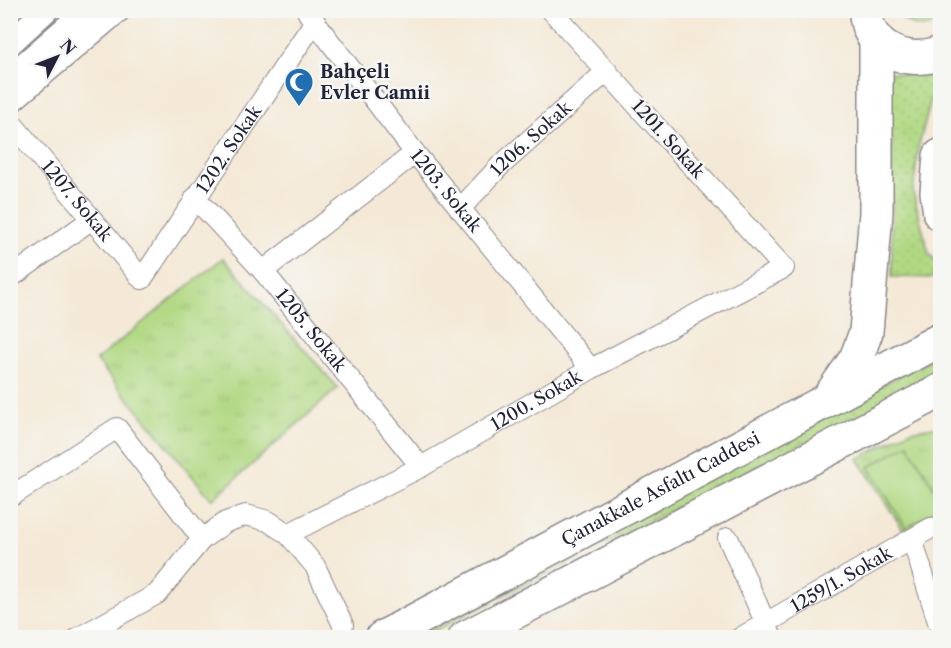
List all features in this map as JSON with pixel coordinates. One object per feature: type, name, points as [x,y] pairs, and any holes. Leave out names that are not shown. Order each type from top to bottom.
[{"type":"highway","points":[[867,19],[886,49],[912,59],[940,53]]},
{"type":"highway","points":[[826,401],[856,359],[866,332],[876,213],[867,19]]},
{"type":"highway","points":[[940,156],[937,192],[940,214]]},
{"type":"highway","name":"Çanakkale Asfaltı Caddesi","points":[[382,638],[940,340]]},
{"type":"highway","points":[[465,638],[940,391]]},
{"type":"highway","points":[[875,424],[940,406]]},
{"type":"street","points":[[10,42],[46,10]]},
{"type":"street","points":[[10,64],[71,10]]},
{"type":"street","points":[[10,77],[87,10]]},
{"type":"street","points":[[10,101],[118,10]]},
{"type":"street","name":"1201. Sokak","points":[[551,10],[784,268]]},
{"type":"street","name":"1203. Sokak","points":[[310,16],[415,153],[591,369]]},
{"type":"street","name":"1202. Sokak","points":[[142,279],[310,16]]},
{"type":"street","name":"1206. Sokak","points":[[460,209],[499,167],[607,71]]},
{"type":"street","name":"1207. Sokak","points":[[10,121],[142,279]]},
{"type":"street","points":[[263,271],[415,153]]},
{"type":"street","name":"1205. Sokak","points":[[195,198],[263,271],[421,467]]},
{"type":"street","points":[[10,278],[92,219]]},
{"type":"street","name":"1200. Sokak","points":[[288,534],[421,467],[591,369],[784,268]]},
{"type":"street","points":[[10,497],[117,428],[202,540]]},
{"type":"street","points":[[78,638],[157,594],[202,540],[226,522],[246,514],[268,521],[288,534],[315,566],[343,625]]},
{"type":"street","name":"1259/1. Sokak","points":[[740,638],[770,629],[912,538],[931,528],[940,527]]},
{"type":"street","points":[[728,538],[770,629]]},
{"type":"street","points":[[912,538],[940,628]]},
{"type":"green space","points":[[897,11],[940,11],[933,24],[920,27],[907,22]]},
{"type":"green space","points":[[888,72],[937,78],[919,145],[913,192],[929,254],[940,264],[940,278],[892,277],[892,126]]},
{"type":"green space","points":[[223,258],[338,388],[212,500],[96,360]]},
{"type":"green space","points":[[940,354],[940,374],[422,637],[410,638]]},
{"type":"green space","points":[[940,426],[940,523],[905,533],[858,459],[909,431]]},
{"type":"green space","points":[[908,444],[940,498],[940,508],[906,528],[869,467]]},
{"type":"place","name":"Bahçeli Evler Camii","points":[[299,108]]}]
